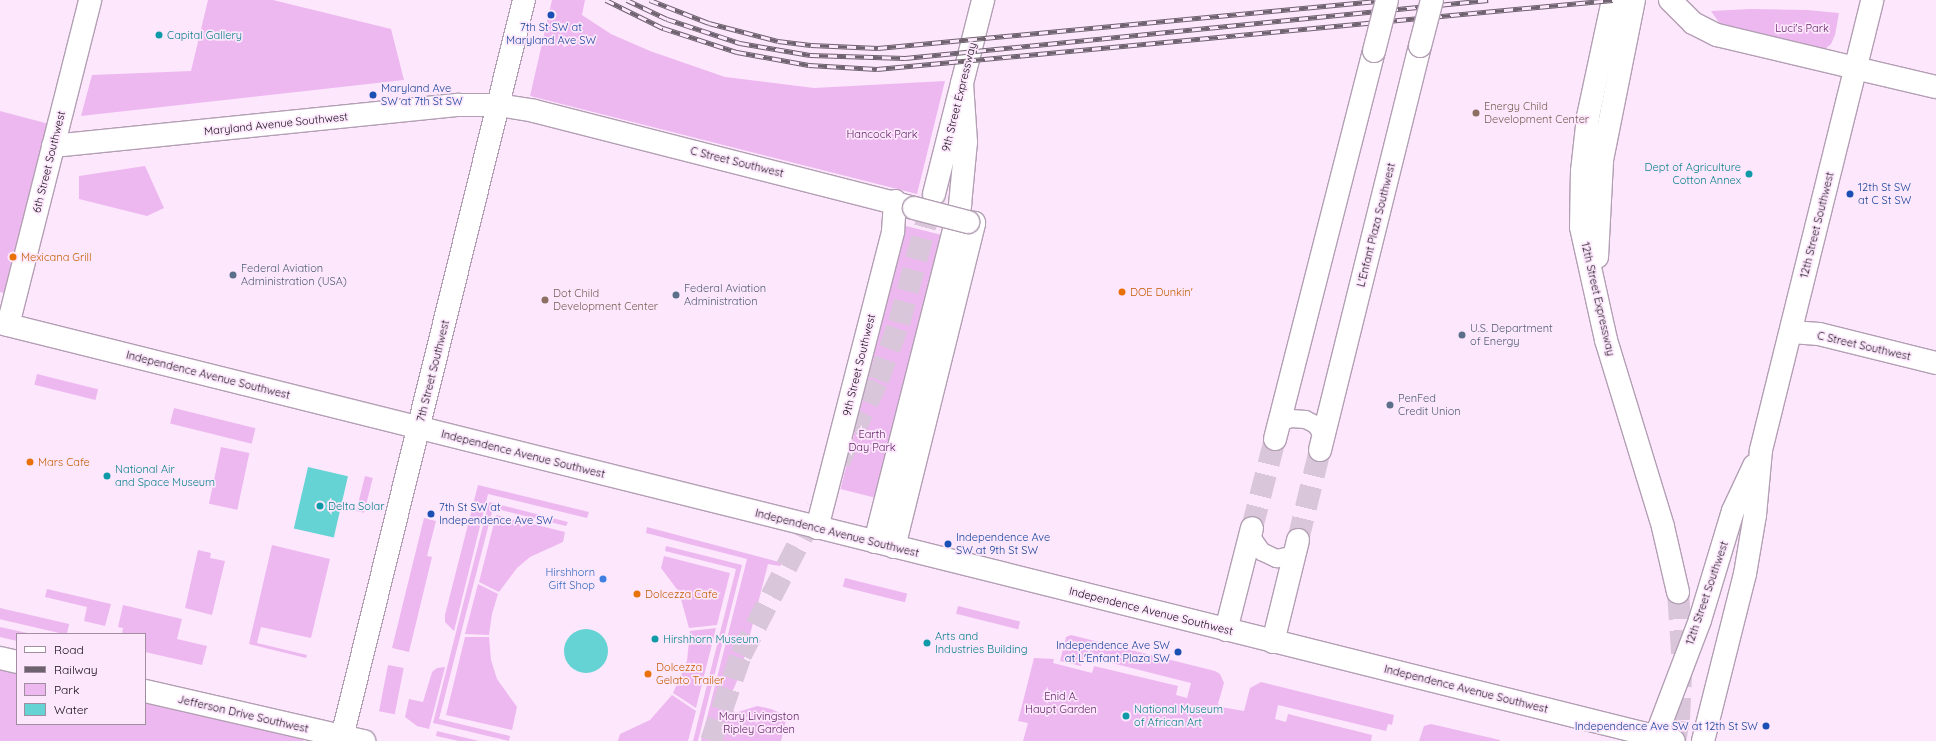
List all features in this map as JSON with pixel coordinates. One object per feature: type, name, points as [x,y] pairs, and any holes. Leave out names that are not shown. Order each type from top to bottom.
[{"type":"main road","name":"6th Street Southwest","points":[[4,324],[53,146],[90,0]]},
{"type":"main road","name":"7th Street Southwest","points":[[341,738],[524,0]]},
{"type":"main road","name":"9th Street Expressway","points":[[934,194],[983,0]]},
{"type":"main road","points":[[1278,431],[1387,0]]},
{"type":"main road","name":"L'Enfant Plaza Southwest","points":[[1322,443],[1432,0]]},
{"type":"main road","name":"12th Street Expressway","points":[[1613,0],[1588,117],[1582,178],[1581,228],[1596,300],[1618,385],[1662,527],[1678,592]]},
{"type":"main road","points":[[1596,300],[1597,221],[1602,160],[1634,0]]},
{"type":"main road","points":[[1670,0],[1693,23],[1732,40],[1936,87]]},
{"type":"main road","name":"12th Street Southwest","points":[[1703,741],[1745,574],[1755,515],[1761,450],[1872,0]]},
{"type":"main road","points":[[885,544],[960,205],[966,142],[962,83]]},
{"type":"main road","name":"Maryland Avenue Southwest","points":[[53,146],[459,105],[498,104]]},
{"type":"main road","name":"C Street Southwest","points":[[498,104],[534,111],[971,222],[885,544]]},
{"type":"main road","name":"9th Street Southwest","points":[[817,528],[893,231],[904,204]]},
{"type":"main road","name":"Independence Avenue Southwest","points":[[4,324],[1661,739]]},
{"type":"main road","name":"C Street Southwest","points":[[1791,332],[1819,334],[1936,363]]},
{"type":"main road","name":"12th Street Southwest","points":[[1661,739],[1700,620],[1733,511],[1761,450]]},
{"type":"main road","points":[[1700,620],[1713,614],[1725,601],[1755,515]]},
{"type":"main road","points":[[1226,630],[1251,532]]},
{"type":"main road","points":[[1273,642],[1297,544]]},
{"type":"main road","points":[[0,658],[16,662]]},
{"type":"main road","name":"Jefferson Drive Southwest","points":[[146,691],[341,738],[364,741]]},
{"type":"street","points":[[1278,431],[1290,418],[1305,419],[1315,424],[1322,443]]},
{"type":"street","points":[[1251,532],[1261,551],[1276,558],[1290,555],[1297,544]]},
{"type":"green space","points":[[208,0],[273,0],[391,29],[404,80],[81,116],[92,75],[191,71]]},
{"type":"green space","name":"Hancock Park","points":[[552,0],[585,0],[582,15],[611,34],[650,51],[725,77],[814,88],[945,81],[917,194],[530,96]]},
{"type":"green space","name":"Luci's Park","points":[[1750,9],[1807,10],[1839,13],[1835,35],[1831,44],[1825,49],[1808,45],[1806,48],[1720,24],[1711,11]]},
{"type":"green space","points":[[0,111],[49,124],[8,294],[0,292]]},
{"type":"green space","points":[[145,166],[164,208],[147,216],[79,199],[79,176]]},
{"type":"green space","name":"Earth Day Park","points":[[906,226],[943,235],[877,498],[840,489]]},
{"type":"green space","points":[[37,374],[98,389],[95,400],[34,385]]},
{"type":"green space","points":[[174,408],[256,428],[252,444],[170,424]]},
{"type":"green space","points":[[221,447],[249,453],[237,510],[209,504]]},
{"type":"green space","points":[[365,476],[373,478],[364,513],[356,511]]},
{"type":"green space","points":[[478,485],[589,512],[587,518],[488,494],[454,631],[445,622],[445,615]]},
{"type":"green space","points":[[489,502],[568,522],[566,526],[493,508],[439,719],[510,736],[509,741],[433,723]]},
{"type":"green space","points":[[496,515],[565,532],[563,542],[530,557],[517,568],[499,592],[479,582]]},
{"type":"green space","points":[[424,518],[436,521],[427,556],[432,557],[409,652],[392,648]]},
{"type":"green space","name":"Mary Livingston Ripley Garden","points":[[647,527],[783,563],[780,566],[768,564],[740,674],[728,702],[735,713],[757,706],[771,709],[787,716],[781,741],[701,741],[747,559],[646,533]]},
{"type":"green space","points":[[272,545],[330,559],[311,638],[261,627],[257,643],[307,655],[306,658],[249,644]]},
{"type":"green space","points":[[666,546],[742,565],[698,741],[693,741],[736,569],[665,551]]},
{"type":"green space","points":[[198,550],[211,553],[210,558],[225,561],[212,615],[185,608]]},
{"type":"green space","points":[[664,556],[730,573],[717,625],[689,628],[679,592],[661,568]]},
{"type":"green space","points":[[845,578],[907,593],[905,602],[843,587]]},
{"type":"green space","points":[[478,584],[498,594],[492,614],[489,635],[465,634]]},
{"type":"green space","points":[[47,589],[111,604],[105,626],[84,621],[87,607],[45,597]]},
{"type":"green space","points":[[123,605],[182,619],[177,639],[207,646],[202,665],[146,652],[146,633],[122,633],[123,628],[118,627]]},
{"type":"green space","points":[[958,606],[1020,621],[1018,629],[956,614]]},
{"type":"green space","points":[[0,608],[69,624],[67,633],[59,633],[0,619]]},
{"type":"green space","points":[[0,627],[27,633],[16,633],[16,641],[0,637]]},
{"type":"green space","points":[[716,628],[696,708],[673,693],[687,661],[690,631]]},
{"type":"green space","name":"Enid A. Haupt Garden","points":[[1071,635],[1215,671],[1220,674],[1224,683],[1218,704],[1221,707],[1244,711],[1250,688],[1261,682],[1394,715],[1392,725],[1388,724],[1386,731],[1278,705],[1275,719],[1286,722],[1288,714],[1372,735],[1371,741],[1023,741],[1028,723],[1018,721],[1034,658],[1054,659],[1053,663],[1092,673],[1094,666],[1178,686],[1176,695],[1187,698],[1191,683],[1084,656],[1081,666],[1060,661],[1066,637]]},
{"type":"green space","points":[[465,637],[489,637],[491,660],[497,679],[517,707],[512,730],[446,715]]},
{"type":"green space","points":[[388,665],[404,668],[395,714],[379,711]]},
{"type":"green space","points":[[445,667],[429,729],[417,726],[405,717],[409,699],[423,702],[432,672],[437,668]]},
{"type":"green space","points":[[0,670],[16,673],[16,725],[146,725],[146,703],[299,737],[304,741],[0,741]]},
{"type":"green space","points":[[672,695],[696,711],[688,741],[618,741],[620,734],[650,720]]},
{"type":"green space","points":[[1431,724],[1500,741],[1419,741],[1424,726]]},
{"type":"green space","points":[[437,731],[479,741],[459,741],[436,736]]},
{"type":"water","points":[[308,467],[348,476],[334,538],[294,528]]},
{"type":"water","points":[[586,629],[598,633],[604,639],[608,651],[604,663],[598,669],[586,673],[574,669],[568,663],[564,651],[568,639],[574,633]]},
{"type":"tunnel","points":[[839,462],[878,380],[899,323],[934,194]]},
{"type":"tunnel","points":[[1252,528],[1275,439]]},
{"type":"tunnel","points":[[1298,540],[1320,450]]},
{"type":"tunnel","points":[[711,741],[741,655],[817,508]]},
{"type":"tunnel","points":[[1675,741],[1679,720],[1682,652],[1678,592]]},
{"type":"railway","points":[[606,0],[663,28],[737,52],[809,65],[877,69],[1613,0]]},
{"type":"railway","points":[[627,0],[667,19],[740,43],[810,55],[905,58],[1488,0]]},
{"type":"railway","points":[[650,0],[709,23],[778,41],[811,45],[878,48],[1388,0]]},
{"type":"place","name":"7th St SW at Maryland Ave SW","points":[[551,15]]},
{"type":"place","name":"Capital Gallery","points":[[159,35]]},
{"type":"place","name":"Maryland Ave SW at 7th St SW","points":[[373,95]]},
{"type":"place","name":"Energy Child Development Center","points":[[1476,113]]},
{"type":"place","name":"Dept of Agriculture Cotton Annex","points":[[1749,174]]},
{"type":"place","name":"12th St SW at C St SW","points":[[1850,194]]},
{"type":"place","name":"Mexicana Grill","points":[[13,257]]},
{"type":"place","name":"Federal Aviation Administration (USA)","points":[[233,275]]},
{"type":"place","name":"DOE Dunkin'","points":[[1122,292]]},
{"type":"place","name":"Federal Aviation Administration","points":[[676,295]]},
{"type":"place","name":"Dot Child Development Center","points":[[545,300]]},
{"type":"place","name":"U.S. Department of Energy","points":[[1462,335]]},
{"type":"place","name":"PenFed Credit Union","points":[[1390,405]]},
{"type":"place","name":"Mars Cafe","points":[[30,462]]},
{"type":"place","name":"National Air and Space Museum","points":[[107,476]]},
{"type":"place","name":"Delta Solar","points":[[320,506]]},
{"type":"place","name":"7th St SW at Independence Ave SW","points":[[431,514]]},
{"type":"place","name":"Independence Ave SW at 9th St SW","points":[[948,544]]},
{"type":"place","name":"Hirshhorn Gift Shop","points":[[603,579]]},
{"type":"place","name":"Dolcezza Cafe","points":[[637,594]]},
{"type":"place","name":"Hirshhorn Museum","points":[[655,639]]},
{"type":"place","name":"Arts and Industries Building","points":[[927,643]]},
{"type":"place","name":"Independence Ave SW at L'Enfant Plaza SW","points":[[1178,652]]},
{"type":"place","name":"Dolcezza Gelato Trailer","points":[[648,674]]},
{"type":"place","name":"National Museum of African Art","points":[[1126,716]]},
{"type":"place","name":"Independence Ave SW at 12th St SW","points":[[1766,726]]}]
